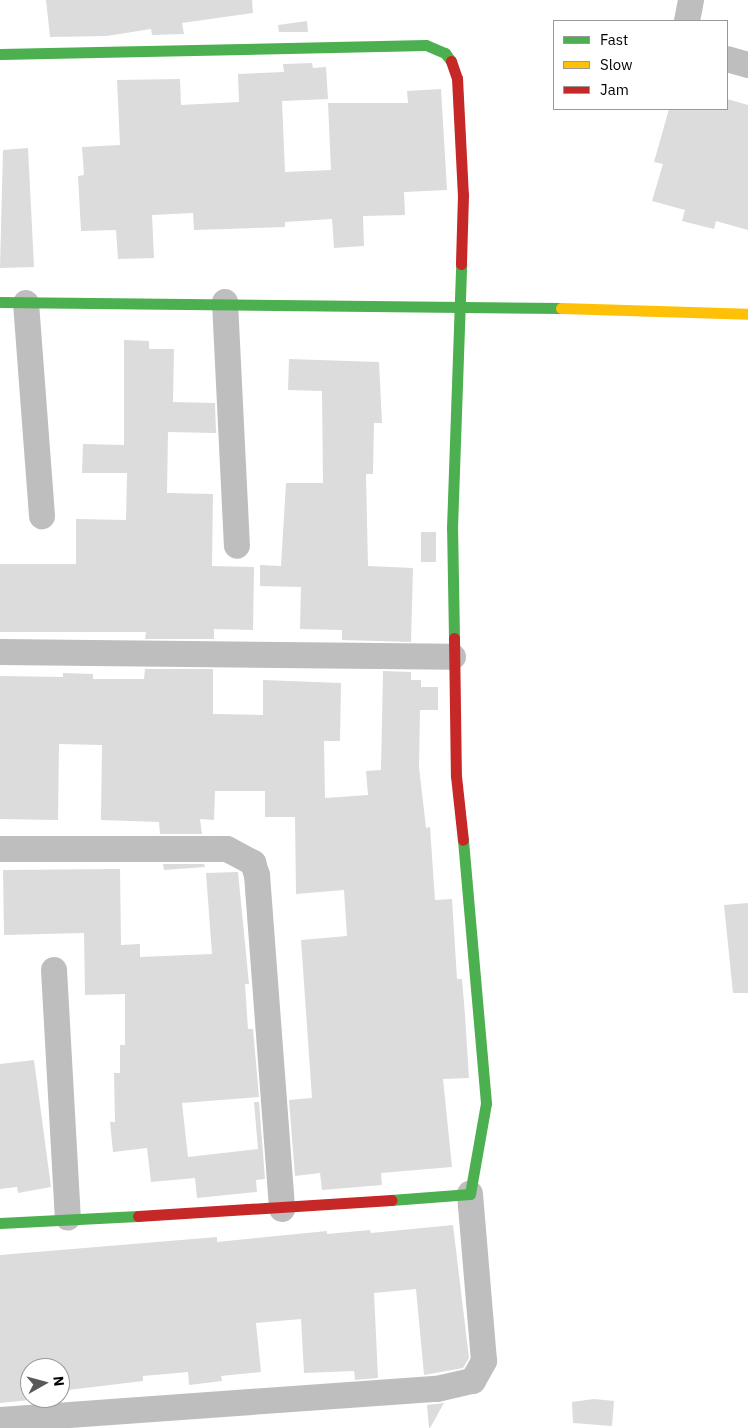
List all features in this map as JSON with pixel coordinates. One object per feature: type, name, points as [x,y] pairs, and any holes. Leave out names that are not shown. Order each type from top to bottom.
[{"type":"street","points":[[687,20],[691,0]]},
{"type":"street","points":[[0,54],[426,45],[445,53],[457,78],[463,195],[462,305],[452,528],[456,776],[481,1014],[486,1103],[470,1194],[484,1361],[472,1381],[438,1389],[0,1420]]},
{"type":"street","points":[[728,59],[748,65]]},
{"type":"street","points":[[0,302],[462,305],[748,314]]},
{"type":"street","points":[[225,302],[237,546]]},
{"type":"street","points":[[26,303],[42,516]]},
{"type":"street","points":[[0,652],[453,657]]},
{"type":"street","points":[[0,849],[227,849],[253,863],[257,875],[282,1209]]},
{"type":"street","points":[[54,970],[68,1218]]},
{"type":"street","points":[[0,1223],[68,1218],[282,1209],[470,1194]]},
{"type":"building","points":[[46,0],[252,0],[253,13],[182,23],[184,34],[152,35],[151,29],[107,36],[50,37]]},
{"type":"building","points":[[307,21],[308,32],[279,32],[278,25]]},
{"type":"building","points":[[312,63],[313,68],[326,67],[328,99],[282,101],[285,172],[331,170],[328,103],[408,103],[407,91],[441,89],[447,190],[404,192],[405,215],[363,216],[364,246],[334,248],[332,219],[285,222],[285,227],[194,230],[193,213],[152,215],[154,258],[118,259],[116,230],[81,231],[78,176],[84,175],[82,147],[120,145],[117,80],[180,79],[181,105],[239,102],[238,74],[284,72],[283,64]]},
{"type":"building","points":[[728,99],[748,105],[748,230],[716,221],[714,229],[682,221],[685,210],[652,201],[663,164],[654,162],[669,110],[728,110]]},
{"type":"building","points":[[28,148],[34,267],[0,268],[3,150]]},
{"type":"building","points":[[124,340],[149,341],[149,349],[174,349],[173,402],[215,403],[216,433],[168,432],[167,493],[213,494],[212,566],[254,567],[253,630],[214,629],[214,639],[145,639],[146,632],[0,632],[0,564],[76,564],[76,519],[126,520],[127,473],[82,473],[83,444],[124,445]]},
{"type":"building","points":[[289,359],[379,362],[382,423],[374,423],[373,474],[366,474],[368,566],[413,568],[411,642],[342,640],[342,630],[300,629],[301,587],[260,586],[260,565],[281,566],[286,483],[323,483],[322,391],[288,390]]},
{"type":"building","points":[[421,532],[436,532],[436,562],[421,562]]},
{"type":"building","points":[[145,669],[213,669],[213,714],[263,715],[263,680],[341,683],[340,741],[324,741],[325,798],[368,795],[366,771],[381,770],[383,671],[411,672],[411,680],[421,680],[421,687],[438,687],[438,710],[420,710],[419,767],[426,828],[430,827],[435,900],[452,899],[457,979],[462,979],[465,1015],[469,1078],[443,1079],[452,1167],[381,1173],[382,1185],[322,1190],[320,1173],[295,1176],[289,1100],[312,1098],[301,940],[347,936],[344,890],[296,894],[295,817],[265,817],[265,791],[215,791],[214,820],[200,819],[202,834],[160,834],[159,822],[101,820],[102,745],[59,744],[58,820],[0,819],[0,676],[63,677],[63,673],[93,674],[93,679],[144,679]]},
{"type":"building","points":[[163,864],[204,864],[205,867],[164,870]]},
{"type":"building","points":[[120,869],[121,945],[140,944],[140,957],[212,954],[206,873],[238,872],[249,984],[245,984],[248,1029],[253,1029],[259,1097],[182,1103],[188,1157],[258,1149],[254,1102],[259,1102],[265,1179],[256,1180],[257,1192],[197,1198],[195,1178],[151,1182],[147,1148],[113,1152],[110,1122],[115,1122],[114,1073],[120,1073],[120,1045],[125,1045],[125,994],[85,995],[84,933],[4,935],[3,870]]},
{"type":"building","points":[[748,903],[748,993],[733,993],[724,905]]},
{"type":"building","points":[[34,1060],[51,1187],[18,1193],[17,1187],[0,1189],[0,1064]]},
{"type":"building","points":[[453,1225],[469,1358],[463,1368],[424,1375],[416,1289],[374,1293],[378,1378],[355,1380],[354,1371],[304,1373],[301,1319],[256,1323],[261,1372],[221,1376],[222,1381],[189,1385],[188,1372],[143,1376],[143,1381],[70,1390],[70,1358],[20,1358],[20,1401],[0,1403],[0,1255],[217,1237],[217,1242],[327,1231],[327,1234],[370,1230],[371,1233]]},
{"type":"building","points":[[594,1399],[614,1401],[612,1426],[573,1423],[572,1402]]},
{"type":"building","points":[[444,1403],[430,1428],[429,1428],[427,1405]]},
{"type":"traffic: fast","points":[[0,54],[426,45],[445,53],[451,61]]},
{"type":"traffic: fast","points":[[454,638],[452,528],[461,264]]},
{"type":"traffic: fast","points":[[0,302],[561,308]]},
{"type":"traffic: fast","points":[[391,1200],[470,1194],[486,1103],[463,840]]},
{"type":"traffic: fast","points":[[0,1223],[138,1216]]},
{"type":"traffic: slow","points":[[561,308],[748,314]]},
{"type":"traffic: jam","points":[[451,61],[457,78],[463,195],[461,264]]},
{"type":"traffic: jam","points":[[454,638],[456,776],[463,840]]},
{"type":"traffic: jam","points":[[138,1216],[391,1200]]}]
